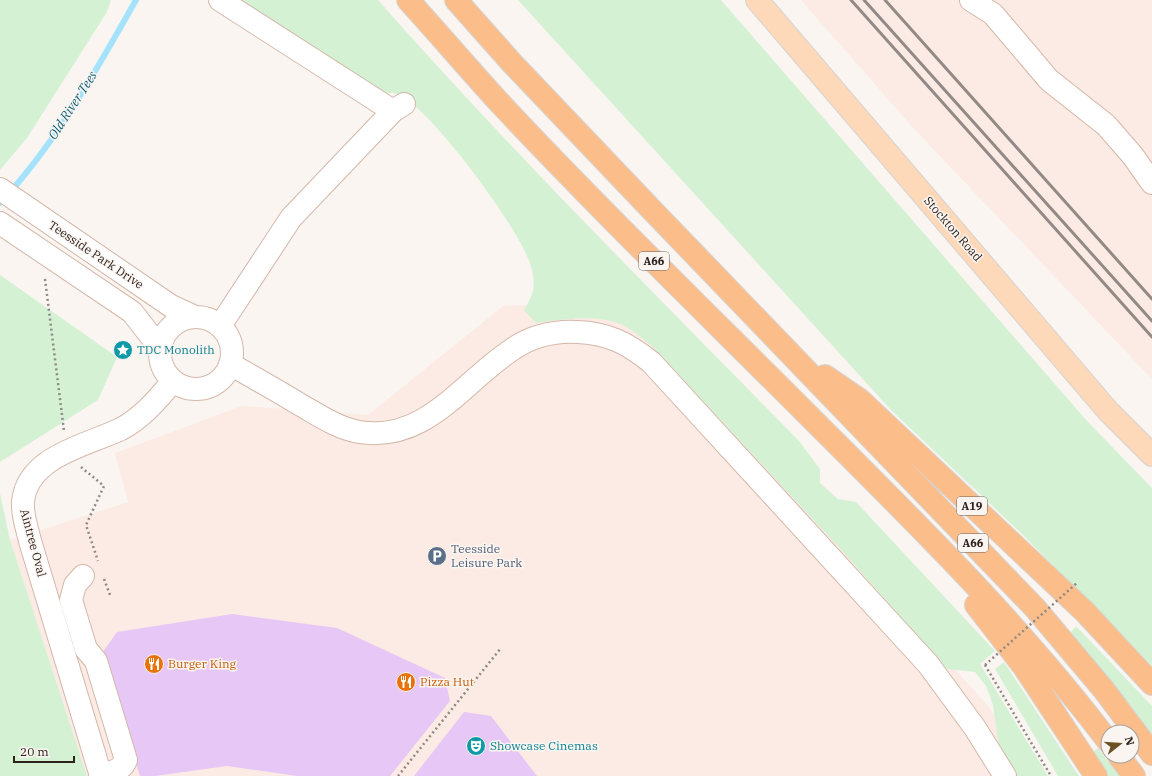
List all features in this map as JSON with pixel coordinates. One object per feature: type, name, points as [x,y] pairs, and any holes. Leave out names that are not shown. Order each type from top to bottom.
[{"type":"highway","name":"A66","points":[[408,0],[496,99],[615,222],[908,515],[1009,621],[1077,701],[1100,731]]},
{"type":"highway","name":"A66","points":[[456,0],[511,62],[1035,608],[1104,690],[1152,754]]},
{"type":"highway","name":"A19","points":[[780,344],[860,400],[1085,612],[1152,684]]},
{"type":"highway","name":"A66","points":[[908,515],[1024,667],[1096,776]]},
{"type":"highway","points":[[1125,764],[1134,776]]},
{"type":"main road","name":"Stockton Road","points":[[757,0],[1108,411],[1152,455]]},
{"type":"street","points":[[220,0],[398,107],[291,218],[220,326]]},
{"type":"street","points":[[971,0],[993,14],[1049,80],[1106,125],[1133,156],[1152,183]]},
{"type":"street","name":"Teesside Park Drive","points":[[0,189],[171,306],[195,317]]},
{"type":"street","points":[[0,223],[132,312],[160,348]]},
{"type":"street","points":[[195,317],[208,319],[220,326],[228,337],[232,350],[230,364],[224,376],[213,385],[199,389],[185,388],[173,381],[165,372],[160,361],[160,348],[166,333],[178,321],[195,317]]},
{"type":"street","points":[[230,364],[331,422],[358,432],[390,432],[404,429],[431,415],[513,349],[541,336],[570,331],[585,332],[620,340],[651,362],[928,664],[975,728],[1004,776]]},
{"type":"street","name":"Aintree Oval","points":[[101,776],[24,516],[23,502],[25,490],[31,479],[40,468],[68,452],[122,428],[139,417],[173,381]]},
{"type":"street","points":[[95,572],[75,586],[71,600],[86,649],[96,661],[126,760],[124,766],[120,770],[101,776]]},
{"type":"path","points":[[44,254],[45,279],[64,432],[68,452],[76,463],[104,486],[86,525],[95,572],[110,595]]},
{"type":"path","points":[[1051,776],[985,665],[1078,582]]},
{"type":"path","points":[[398,776],[501,648]]},
{"type":"shaded area","points":[[801,0],[1152,0],[1152,379],[916,131]]},
{"type":"shaded area","name":"Teesside Leisure Park","points":[[590,301],[664,344],[988,706],[1037,776],[87,776],[10,540],[128,502],[115,453],[242,406],[368,415],[503,306]]},
{"type":"green space","points":[[0,0],[111,0],[107,12],[27,138],[0,170]]},
{"type":"green space","points":[[242,0],[378,0],[480,113],[799,441],[820,469],[820,483],[838,499],[856,502],[995,651],[980,664],[1048,776],[1016,776],[999,748],[993,705],[986,686],[975,672],[947,669],[845,554],[653,347],[627,327],[602,319],[580,318],[536,323],[524,310],[530,300],[534,286],[532,270],[526,253],[495,202],[474,173],[452,145],[430,121],[411,103],[397,94],[379,94]]},
{"type":"green space","points":[[518,0],[721,0],[1087,421],[1152,488],[1152,666],[1021,533],[891,410]]},
{"type":"green space","points":[[0,275],[117,357],[98,400],[0,462]]},
{"type":"green space","points":[[0,493],[10,540],[87,776],[0,776]]},
{"type":"green space","points":[[1076,626],[1152,706],[1152,740],[1140,724],[1069,634]]},
{"type":"green space","points":[[1004,662],[1079,776],[1058,776],[995,669]]},
{"type":"green space","points":[[1098,748],[1100,751],[1100,764],[1110,764],[1119,776],[1105,776],[1091,753]]},
{"type":"building","points":[[232,614],[337,628],[445,678],[450,701],[390,776],[297,776],[227,766],[155,776],[140,776],[102,653],[117,632]]},
{"type":"building","name":"Showcase Cinemas","points":[[464,712],[491,716],[537,776],[414,776]]},
{"type":"waterway","name":"Old River Tees","points":[[0,203],[39,156],[74,106],[136,0]]},
{"type":"railway","points":[[851,0],[1152,337]]},
{"type":"railway","points":[[864,0],[1152,321]]},
{"type":"railway","points":[[885,0],[1152,299]]},
{"type":"place","name":"TDC Monolith","points":[[123,350]]},
{"type":"place","name":"Teesside Leisure Park","points":[[437,556]]},
{"type":"place","name":"Burger King","points":[[154,664]]},
{"type":"place","name":"Pizza Hut","points":[[406,682]]},
{"type":"place","name":"Showcase Cinemas","points":[[476,746]]}]
